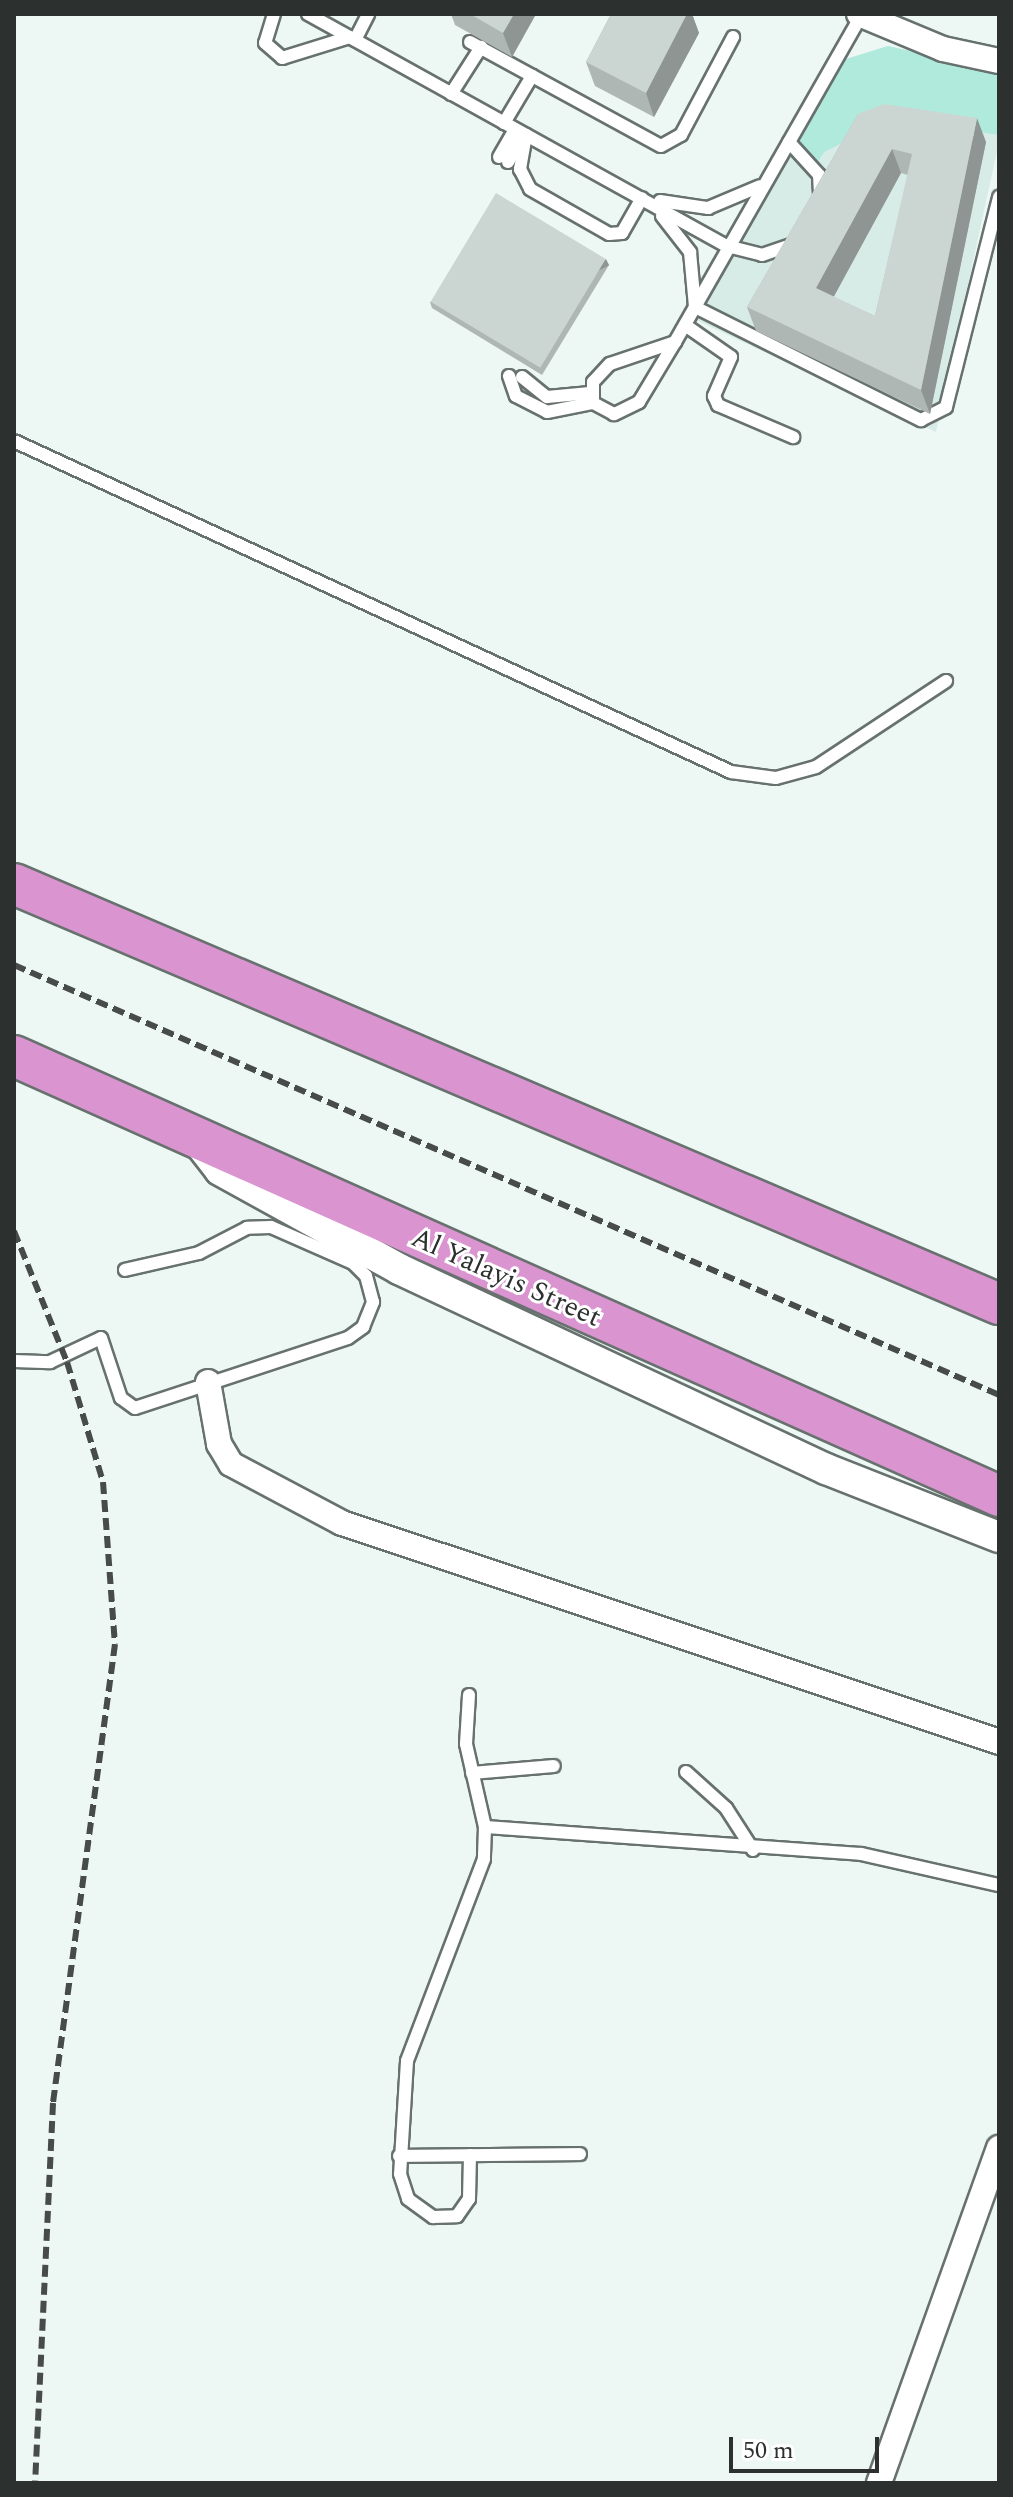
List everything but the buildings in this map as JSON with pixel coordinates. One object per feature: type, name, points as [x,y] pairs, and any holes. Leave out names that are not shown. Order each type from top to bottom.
[{"type":"highway","points":[[14,884],[999,1304]]},
{"type":"highway","name":"Al Yalayis Street","points":[[14,1056],[999,1496]]},
{"type":"street","points":[[860,15],[943,49],[999,61]]},
{"type":"street","points":[[195,1137],[220,1170],[399,1269],[826,1469],[999,1537]]},
{"type":"street","points":[[208,1382],[219,1444],[231,1464],[342,1523],[999,1742]]},
{"type":"street","points":[[879,2483],[999,2148]]},
{"type":"lane","points":[[274,14],[265,43],[282,58],[352,39],[368,14]]},
{"type":"lane","points":[[308,14],[727,246],[773,255],[797,236]]},
{"type":"lane","points":[[516,377],[547,397],[592,398],[614,414],[639,402],[860,15]]},
{"type":"lane","points":[[451,94],[475,45],[669,146],[733,37]]},
{"type":"lane","points":[[504,160],[517,131],[532,76]]},
{"type":"lane","points":[[517,131],[520,169],[530,189],[609,234],[622,233],[642,198]]},
{"type":"lane","points":[[789,142],[819,175],[821,193],[810,212]]},
{"type":"lane","points":[[642,198],[695,210],[761,186]]},
{"type":"lane","points":[[695,307],[908,414],[936,417],[946,407],[999,197]]},
{"type":"lane","points":[[642,198],[690,252],[695,307]]},
{"type":"lane","points":[[685,325],[731,357],[714,396],[718,405],[793,437]]},
{"type":"lane","points":[[592,398],[599,374],[621,357],[675,342]]},
{"type":"lane","points":[[14,441],[746,776],[776,778],[816,767],[946,681]]},
{"type":"lane","points":[[14,1361],[50,1362],[101,1338],[121,1398],[135,1408],[356,1333],[373,1302],[366,1276],[322,1247],[261,1226],[199,1253],[125,1270]]},
{"type":"lane","points":[[469,1695],[472,1773],[485,1827],[476,1890],[407,2061],[399,2156],[408,2199],[443,2218],[467,2206],[470,2155]]},
{"type":"lane","points":[[472,1773],[554,1766]]},
{"type":"lane","points":[[686,1772],[726,1808],[753,1850]]},
{"type":"lane","points":[[485,1827],[753,1850],[861,1854],[999,1885]]},
{"type":"lane","points":[[399,2156],[580,2154]]},
{"type":"shaded area","points":[[888,46],[999,71],[999,142],[936,432],[694,319],[843,60]]},
{"type":"green space","points":[[888,46],[999,71],[999,135],[891,119],[824,152],[815,167],[796,146],[843,60]]},
{"type":"railway","points":[[14,965],[999,1395]]},
{"type":"railway","points":[[14,1231],[67,1362],[103,1482],[115,1644],[53,2103],[35,2483]]}]
